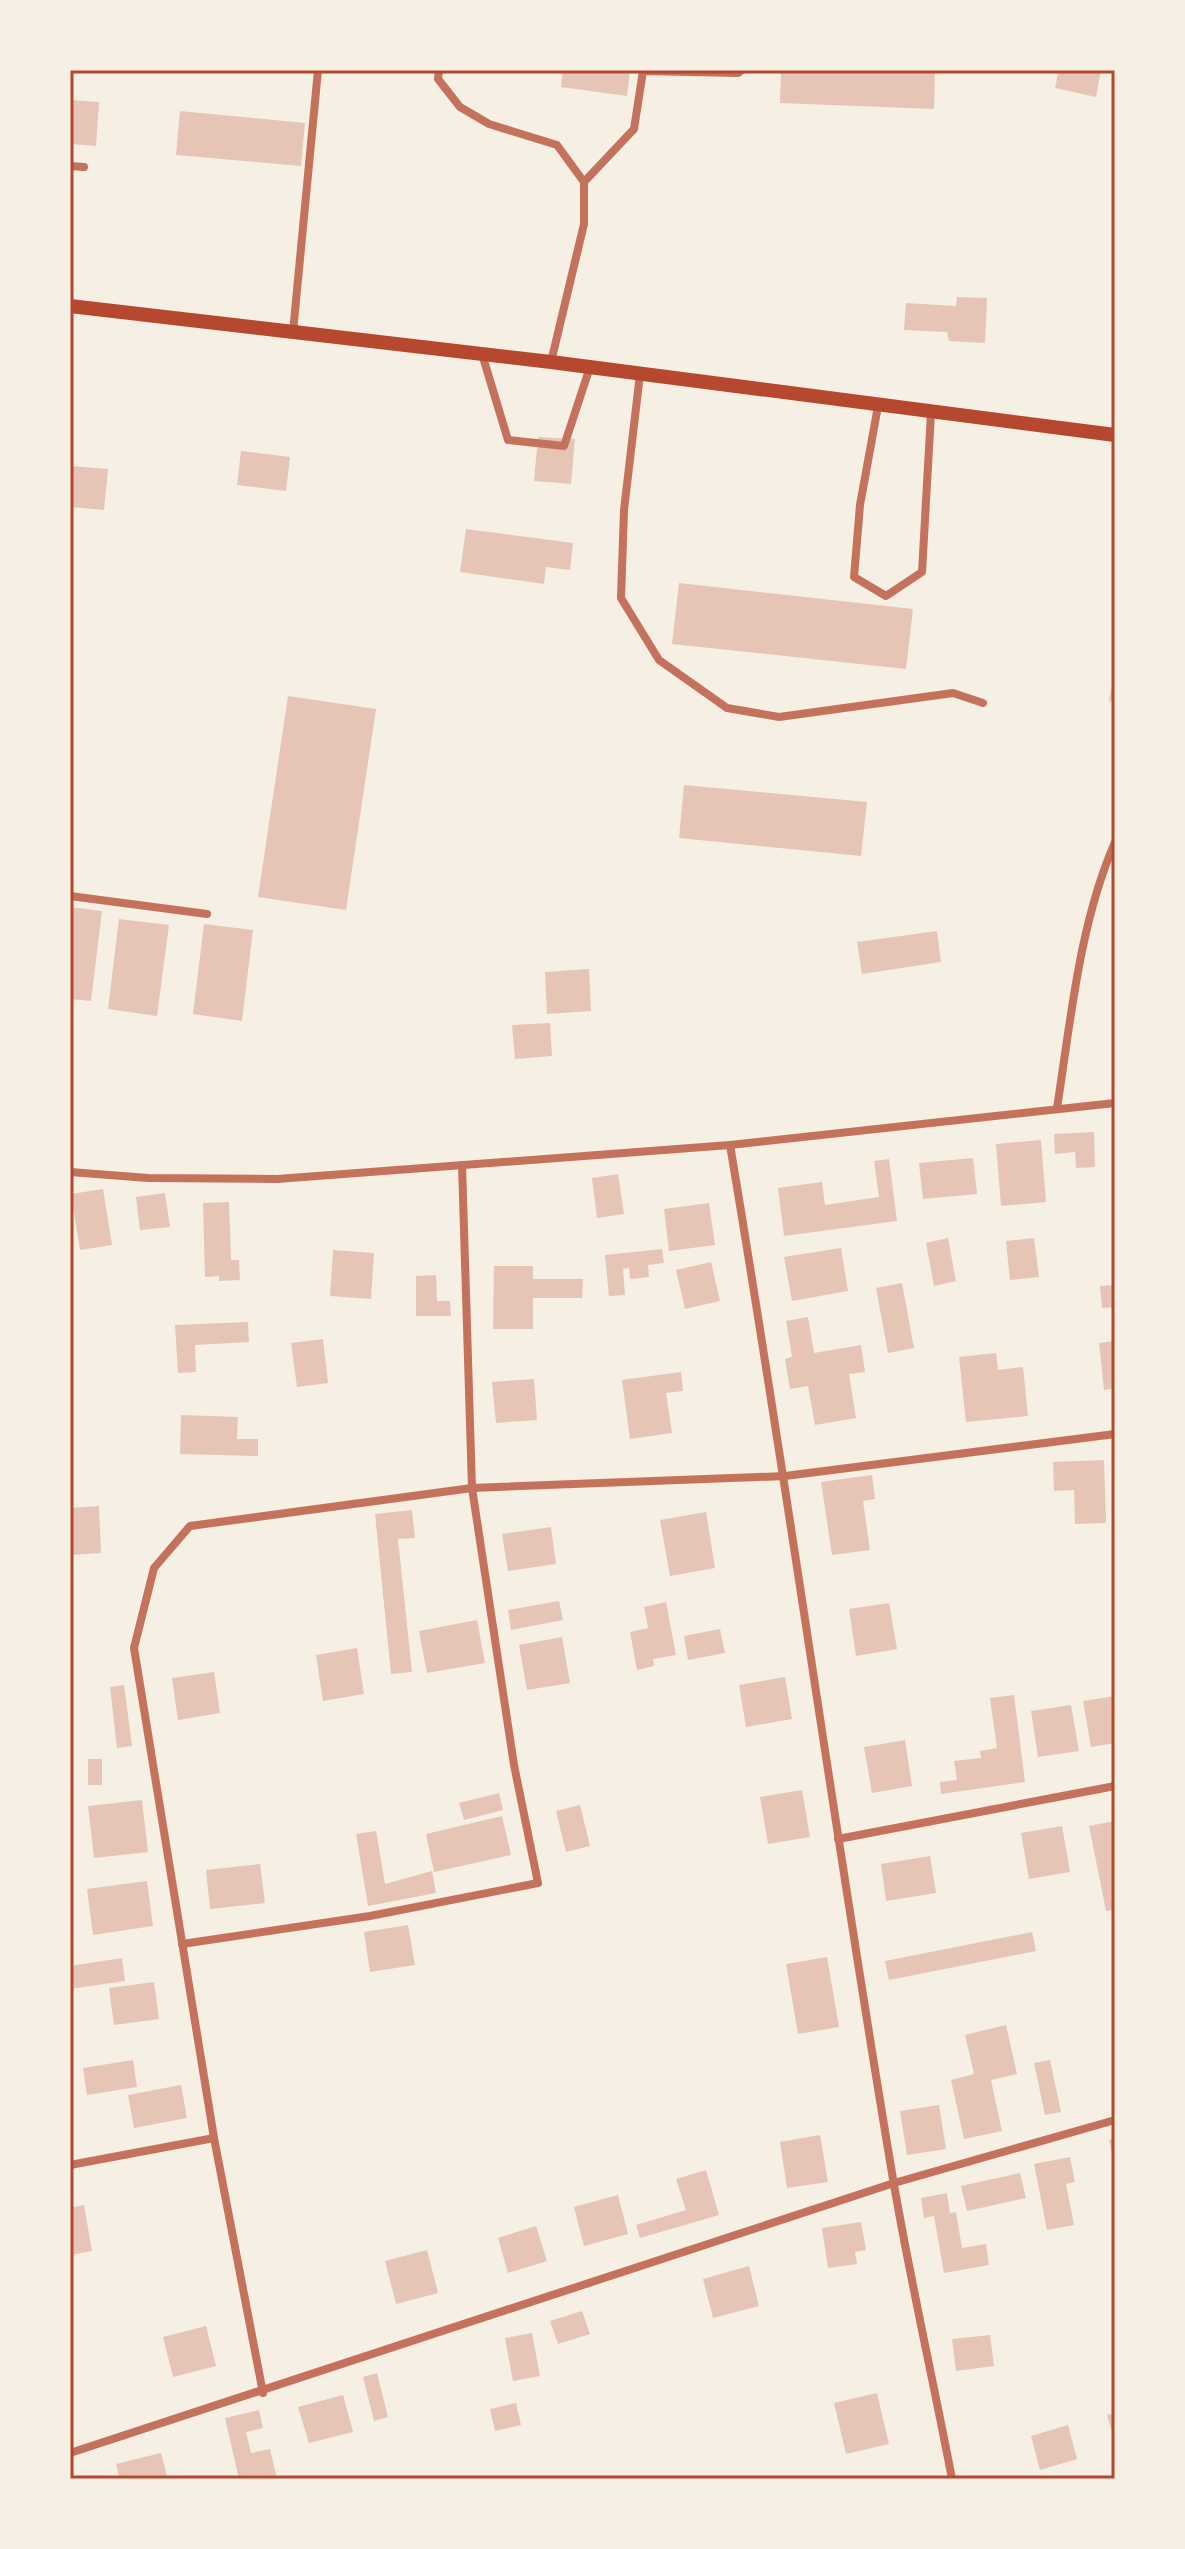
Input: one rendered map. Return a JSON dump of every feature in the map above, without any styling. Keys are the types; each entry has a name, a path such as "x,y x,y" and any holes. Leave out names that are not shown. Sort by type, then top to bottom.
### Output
{"main road":[{"path":"70,306 551,362 1115,435"}],"street":[{"path":"293,332 318,70"},
{"path":"439,70 438,79 460,107 489,124 557,145 584,182 584,224 551,362"},
{"path":"584,182 634,129 642,70 742,70"},
{"path":"70,166 84,167"},
{"path":"482,354 508,440 564,446 590,367"},
{"path":"640,374 624,510 621,598 659,660 727,708 779,717 953,693 983,703"},
{"path":"878,406 860,505 854,577 886,596 922,572 931,413"},
{"path":"1057,1108 1078,969 1100,875 1115,842"},
{"path":"70,896 207,914"},
{"path":"70,1172 148,1178 277,1179 730,1145 1115,1103"},
{"path":"730,1145 785,1476 838,1839 894,2183 952,2479"},
{"path":"182,1944 370,1916 538,1883 514,1765 472,1488 462,1165"},
{"path":"263,2393 214,2138 134,1648 154,1568 190,1526 472,1488 785,1476 962,1451 1115,1434"},
{"path":"838,1839 1115,1786"},
{"path":"70,2453 263,2393 894,2183 1115,2120"},
{"path":"70,2165 214,2138"}],"building":[{"path":"563,70 630,70 627,96 561,87"},
{"path":"781,70 935,70 934,109 780,103"},
{"path":"1059,70 1101,70 1096,97 1055,88"},
{"path":"70,100 99,102 96,146 70,144"},
{"path":"180,111 305,123 301,166 176,155"},
{"path":"957,297 987,298 985,343 949,341 947,332 904,330 906,303 956,306"},
{"path":"538,437 575,439 571,484 534,481"},
{"path":"241,451 290,457 286,491 237,485"},
{"path":"70,466 108,469 104,510 70,507"},
{"path":"466,529 573,543 570,570 546,567 544,584 460,572"},
{"path":"679,583 913,609 906,669 672,644"},
{"path":"1115,678 1115,702 1109,701"},
{"path":"288,696 376,709 346,910 258,897"},
{"path":"684,785 867,802 861,856 679,838"},
{"path":"70,907 102,911 91,1001 70,999"},
{"path":"119,919 169,925 157,1016 108,1009"},
{"path":"204,924 253,930 242,1021 193,1014"},
{"path":"937,931 941,962 862,974 857,942"},
{"path":"589,969 591,1011 547,1014 545,972"},
{"path":"550,1023 552,1056 515,1059 512,1025"},
{"path":"1094,1132 1095,1167 1076,1168 1075,1152 1055,1154 1054,1134"},
{"path":"1041,1140 1046,1202 1001,1206 996,1144"},
{"path":"973,1158 977,1194 923,1199 919,1163"},
{"path":"889,1159 897,1221 784,1236 778,1188 822,1182 825,1205 879,1197 874,1161"},
{"path":"618,1174 624,1214 597,1218 592,1178"},
{"path":"103,1189 112,1245 80,1250 71,1194"},
{"path":"165,1193 170,1227 140,1230 136,1197"},
{"path":"229,1202 231,1260 239,1260 240,1280 219,1281 219,1276 205,1277 203,1203"},
{"path":"709,1203 715,1245 669,1251 664,1209"},
{"path":"948,1238 956,1281 934,1286 926,1243"},
{"path":"1034,1238 1039,1277 1010,1280 1006,1241"},
{"path":"841,1248 848,1291 792,1301 784,1257"},
{"path":"662,1249 664,1263 648,1265 649,1277 630,1279 629,1268 623,1269 625,1295 609,1296 605,1255"},
{"path":"333,1250 374,1253 371,1299 330,1296"},
{"path":"711,1262 720,1301 685,1309 676,1270"},
{"path":"494,1266 533,1266 533,1279 583,1279 582,1298 533,1298 533,1329 493,1329"},
{"path":"436,1275 437,1301 450,1301 451,1316 416,1316 416,1276"},
{"path":"902,1283 914,1348 888,1353 876,1288"},
{"path":"1115,1285 1115,1307 1102,1308 1100,1286"},
{"path":"808,1317 814,1353 861,1345 865,1372 849,1374 856,1418 815,1425 808,1386 790,1389 785,1359 792,1357 786,1321"},
{"path":"248,1322 249,1342 195,1345 196,1372 178,1373 175,1325"},
{"path":"323,1339 328,1383 297,1387 291,1343"},
{"path":"1115,1341 1115,1388 1104,1390 1099,1343"},
{"path":"996,1353 998,1370 1023,1367 1028,1416 966,1422 959,1357"},
{"path":"681,1372 683,1391 666,1393 672,1433 630,1439 622,1380"},
{"path":"534,1379 537,1420 496,1423 492,1382"},
{"path":"181,1415 238,1417 237,1439 258,1439 258,1456 180,1454"},
{"path":"1104,1460 1106,1523 1075,1524 1074,1490 1054,1491 1053,1462"},
{"path":"872,1475 875,1499 863,1501 870,1550 832,1555 821,1482"},
{"path":"99,1506 101,1553 70,1555 70,1508"},
{"path":"412,1510 415,1538 398,1539 412,1672 391,1674 375,1514"},
{"path":"706,1512 715,1568 670,1576 660,1520"},
{"path":"551,1527 556,1564 508,1571 502,1534"},
{"path":"559,1601 563,1620 511,1630 508,1610"},
{"path":"666,1602 676,1655 653,1659 654,1666 637,1670 630,1632 648,1628 644,1607"},
{"path":"889,1603 897,1649 856,1656 849,1609"},
{"path":"477,1620 485,1663 427,1673 419,1631"},
{"path":"720,1629 725,1653 688,1660 684,1636"},
{"path":"562,1637 570,1683 527,1690 519,1645"},
{"path":"357,1648 364,1694 323,1701 316,1655"},
{"path":"214,1672 220,1713 178,1720 172,1678"},
{"path":"785,1677 792,1719 746,1727 739,1685"},
{"path":"124,1685 132,1746 117,1748 110,1687"},
{"path":"1014,1695 1025,1782 941,1794 940,1782 957,1780 954,1761 981,1758 980,1751 997,1748 990,1698"},
{"path":"1115,1696 1115,1743 1091,1747 1083,1701"},
{"path":"1071,1705 1079,1751 1038,1757 1031,1711"},
{"path":"905,1740 912,1786 872,1793 864,1747"},
{"path":"88,1759 102,1759 102,1785 88,1785"},
{"path":"802,1790 810,1837 768,1844 760,1797"},
{"path":"499,1793 503,1810 464,1820 459,1803"},
{"path":"142,1800 148,1852 94,1858 88,1806"},
{"path":"580,1805 590,1846 566,1852 556,1811"},
{"path":"502,1816 511,1855 434,1872 426,1834"},
{"path":"1115,1821 1115,1910 1106,1911 1089,1826"},
{"path":"1062,1826 1070,1872 1029,1879 1021,1833"},
{"path":"376,1831 385,1884 432,1871 436,1893 368,1906 356,1834"},
{"path":"930,1856 936,1893 886,1901 881,1864"},
{"path":"260,1864 265,1903 210,1909 206,1870"},
{"path":"147,1881 153,1926 93,1935 87,1889"},
{"path":"408,1925 415,1965 370,1972 364,1932"},
{"path":"1032,1932 1036,1951 889,1980 885,1961"},
{"path":"827,1957 839,2027 798,2034 786,1964"},
{"path":"122,1958 125,1981 70,1989 70,1966"},
{"path":"154,1982 159,2019 114,2025 109,1988"},
{"path":"1006,2025 1017,2074 991,2080 1002,2131 964,2139 951,2080 974,2074 965,2035"},
{"path":"133,2060 137,2087 87,2095 83,2068"},
{"path":"1050,2060 1061,2112 1045,2115 1034,2063"},
{"path":"181,2085 187,2118 134,2128 128,2095"},
{"path":"939,2105 946,2149 907,2155 900,2111"},
{"path":"820,2135 828,2182 787,2188 780,2142"},
{"path":"1115,2138 1115,2162 1114,2162 1109,2140"},
{"path":"1070,2157 1075,2182 1066,2184 1074,2225 1047,2230 1034,2164"},
{"path":"706,2170 719,2215 640,2238 636,2225 686,2210 676,2179"},
{"path":"1020,2173 1026,2198 967,2211 961,2186"},
{"path":"947,2193 950,2213 956,2212 962,2248 986,2244 989,2265 944,2273 934,2216 924,2218 921,2198"},
{"path":"618,2195 628,2234 584,2246 574,2207"},
{"path":"84,2205 92,2251 70,2255 70,2208"},
{"path":"861,2222 866,2250 855,2252 857,2264 828,2268 822,2228"},
{"path":"536,2226 547,2261 508,2273 498,2238"},
{"path":"427,2250 438,2293 396,2304 385,2261"},
{"path":"749,2266 759,2306 713,2318 703,2279"},
{"path":"582,2311 590,2334 558,2344 550,2321"},
{"path":"206,2326 216,2366 173,2377 163,2337"},
{"path":"532,2333 540,2376 513,2381 505,2338"},
{"path":"990,2335 994,2366 956,2371 952,2339"},
{"path":"377,2373 388,2417 374,2421 363,2377"},
{"path":"877,2393 889,2444 846,2454 834,2403"},
{"path":"343,2395 353,2432 309,2443 298,2407"},
{"path":"516,2403 521,2425 495,2431 490,2409"},
{"path":"259,2410 263,2428 246,2432 251,2453 270,2449 277,2479 239,2479 225,2418"},
{"path":"1115,2413 1115,2438 1114,2438 1107,2415"},
{"path":"1068,2425 1077,2459 1040,2470 1031,2436"},
{"path":"161,2453 168,2479 120,2479 116,2464"}]}
